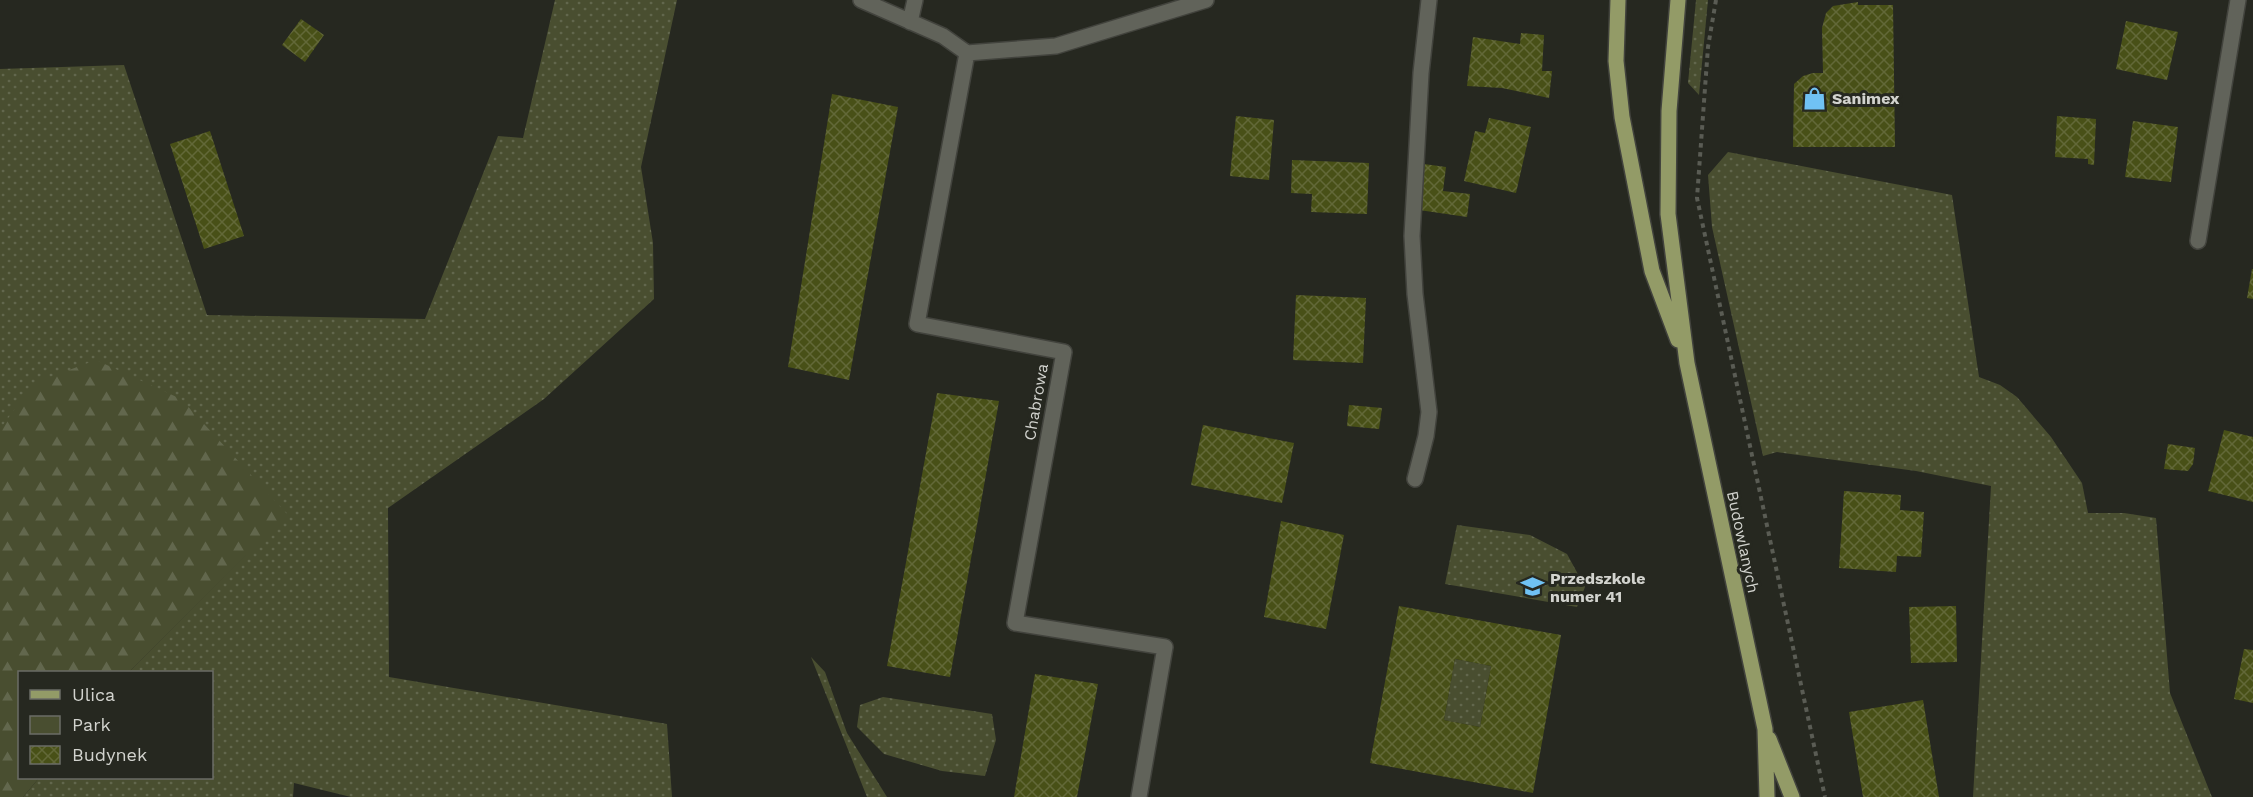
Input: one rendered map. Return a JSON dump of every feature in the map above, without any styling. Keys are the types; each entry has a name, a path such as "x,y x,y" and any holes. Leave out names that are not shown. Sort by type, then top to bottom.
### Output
{"main road":[{"name":"Budowlanych","path":"1618,0 1616,61 1622,117 1652,271 1687,363"},
{"name":"Budowlanych","path":"1678,0 1669,111 1668,214 1687,363 1765,729 1792,797"},
{"name":"Budowlanych","path":"1765,729 1767,797"}],"street":[{"path":"861,0 943,36 967,53 1056,46 1206,0"},
{"path":"910,22 915,0"},
{"path":"1415,479 1430,412 1415,294 1412,236 1421,73 1429,0"},
{"path":"2198,241 2238,0"},
{"name":"Chabrowa","path":"967,53 917,324 1064,352 1015,623 1165,647 1139,797"}],"path":[{"path":"1716,0 1708,47 1697,198 1825,797"}],"green space":[{"path":"555,0 677,0 641,167 653,243 654,299 544,399 388,508 389,677 667,724 672,797 351,797 294,783 293,797 23,797 38,779 213,779 213,671 130,671 286,514 0,429 0,69 124,65 207,315 425,319 498,136 523,138"},
{"path":"1696,0 1708,0 1699,95 1688,83"},
{"path":"1728,152 1952,195 1979,377 2000,385 2017,397 2051,437 2082,483 2088,513 2124,513 2156,518 2170,693 2212,797 1973,797 1991,486 1916,471 1777,452 1763,456 1712,227 1708,175"},
{"path":"96,360 181,399 287,514 130,671 18,671 18,779 38,779 23,797 0,797 0,429 34,383"},
{"path":"1457,525 1530,535 1567,554 1585,587 1577,607 1445,584"},
{"path":"811,657 825,672 847,733 887,797 867,797"},
{"path":"1455,659 1491,666 1480,727 1444,720"},
{"path":"883,697 992,714 996,740 985,776 942,771 884,754 857,727 860,705"}],"building":[{"path":"1858,2 1858,5 1893,5 1895,147 1793,147 1794,84 1803,76 1823,73 1822,28 1826,13 1833,6"},
{"path":"301,19 324,35 305,62 282,45"},
{"path":"2126,21 2178,32 2167,80 2116,69"},
{"path":"1521,33 1544,35 1542,71 1552,71 1549,98 1502,88 1467,86 1473,37 1520,44"},
{"path":"832,94 898,107 849,380 788,367"},
{"path":"1236,116 1274,120 1269,180 1230,176"},
{"path":"2057,116 2096,119 2094,165 2088,164 2088,159 2055,157"},
{"path":"1489,118 1531,127 1516,193 1464,181 1475,131 1485,133"},
{"path":"2133,121 2178,127 2171,182 2125,177"},
{"path":"210,131 244,236 204,249 170,144"},
{"path":"1292,160 1369,163 1367,214 1311,212 1312,194 1291,193"},
{"path":"1424,164 1446,167 1443,191 1470,194 1467,217 1419,210"},
{"path":"2253,269 2253,299 2247,298"},
{"path":"1296,295 1366,298 1363,363 1293,360"},
{"path":"937,393 999,401 950,677 887,666"},
{"path":"1349,405 1382,408 1379,429 1347,426"},
{"path":"1203,425 1294,443 1282,503 1191,485"},
{"path":"2224,430 2253,437 2253,502 2208,491"},
{"path":"2168,444 2195,448 2193,464 2188,471 2164,469"},
{"path":"1844,491 1901,495 1900,510 1924,512 1921,557 1897,556 1896,572 1839,568"},
{"path":"1281,521 1344,535 1326,629 1264,617"},
{"path":"1399,606 1561,635 1533,793 1370,763","holes":["1455,659 1491,666 1480,727 1444,720"]},
{"path":"1956,606 1957,662 1911,663 1909,607"},
{"path":"2244,649 2253,650 2253,703 2234,699"},
{"path":"1035,674 1098,684 1077,797 1014,797"},
{"path":"1923,700 1939,797 1863,797 1849,712"}],"place":[{"name":"Sanimex","path":"1814,98"},
{"name":"Przedszkole numer 41","path":"1532,587"}]}
